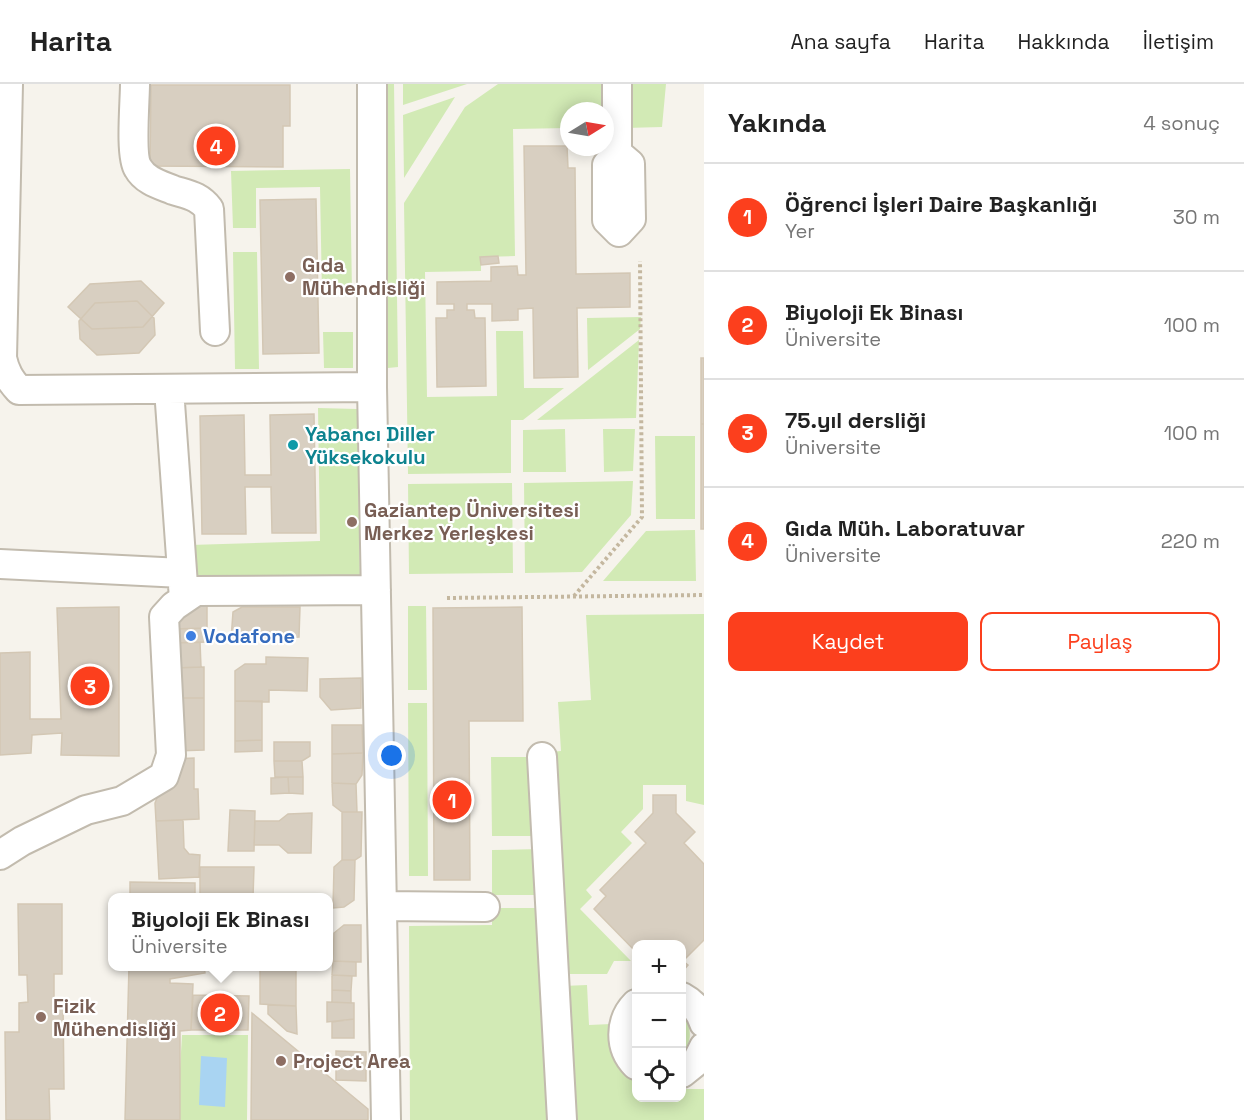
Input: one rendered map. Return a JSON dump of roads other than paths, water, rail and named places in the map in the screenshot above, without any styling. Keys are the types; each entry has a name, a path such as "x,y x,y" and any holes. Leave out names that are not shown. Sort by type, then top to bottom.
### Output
{"street":[{"path":"8,84 3,141 2,358 4,370 20,390 372,387"},
{"path":"135,84 134,151 137,167 156,184 202,199 209,209 215,331"},
{"path":"372,84 372,387 386,1120"},
{"path":"617,84 617,153"},
{"path":"0,855 22,841 86,810 122,801 164,776 171,755 164,617 174,606 183,586 169,389"},
{"path":"0,390 35,390"},
{"path":"0,564 183,586 196,591 376,590"},
{"path":"542,757 562,1120"},
{"path":"382,906 485,907"},
{"path":"686,995 704,993"},
{"path":"686,999 698,1010 704,1023"},
{"path":"632,1010 626,1018 623,1029 626,1050 632,1059"},
{"path":"686,1071 697,1061 704,1047"},
{"path":"686,1075 704,1076"}],"water":[{"path":"201,1056 227,1058 225,1107 199,1105"}],"place":[{"name":"Gıda Müh. Laboratuvar","path":"216,146"},
{"name":"Gıda Mühendisliği","path":"290,277"},
{"name":"Yabancı Diller Yüksekokulu","path":"293,445"},
{"name":"Gaziantep Üniversitesi Merkez Yerleşkesi","path":"352,522"},
{"name":"Vodafone","path":"191,636"},
{"name":"75.yıl dersliği","path":"90,686"},
{"name":"Öğrenci İşleri Daire Başkanlığı","path":"452,800"},
{"name":"Biyoloji Ek Binası","path":"220,1013"},
{"name":"Fizik Mühendisliği","path":"41,1017"},
{"name":"Project Area","path":"281,1061"}]}
